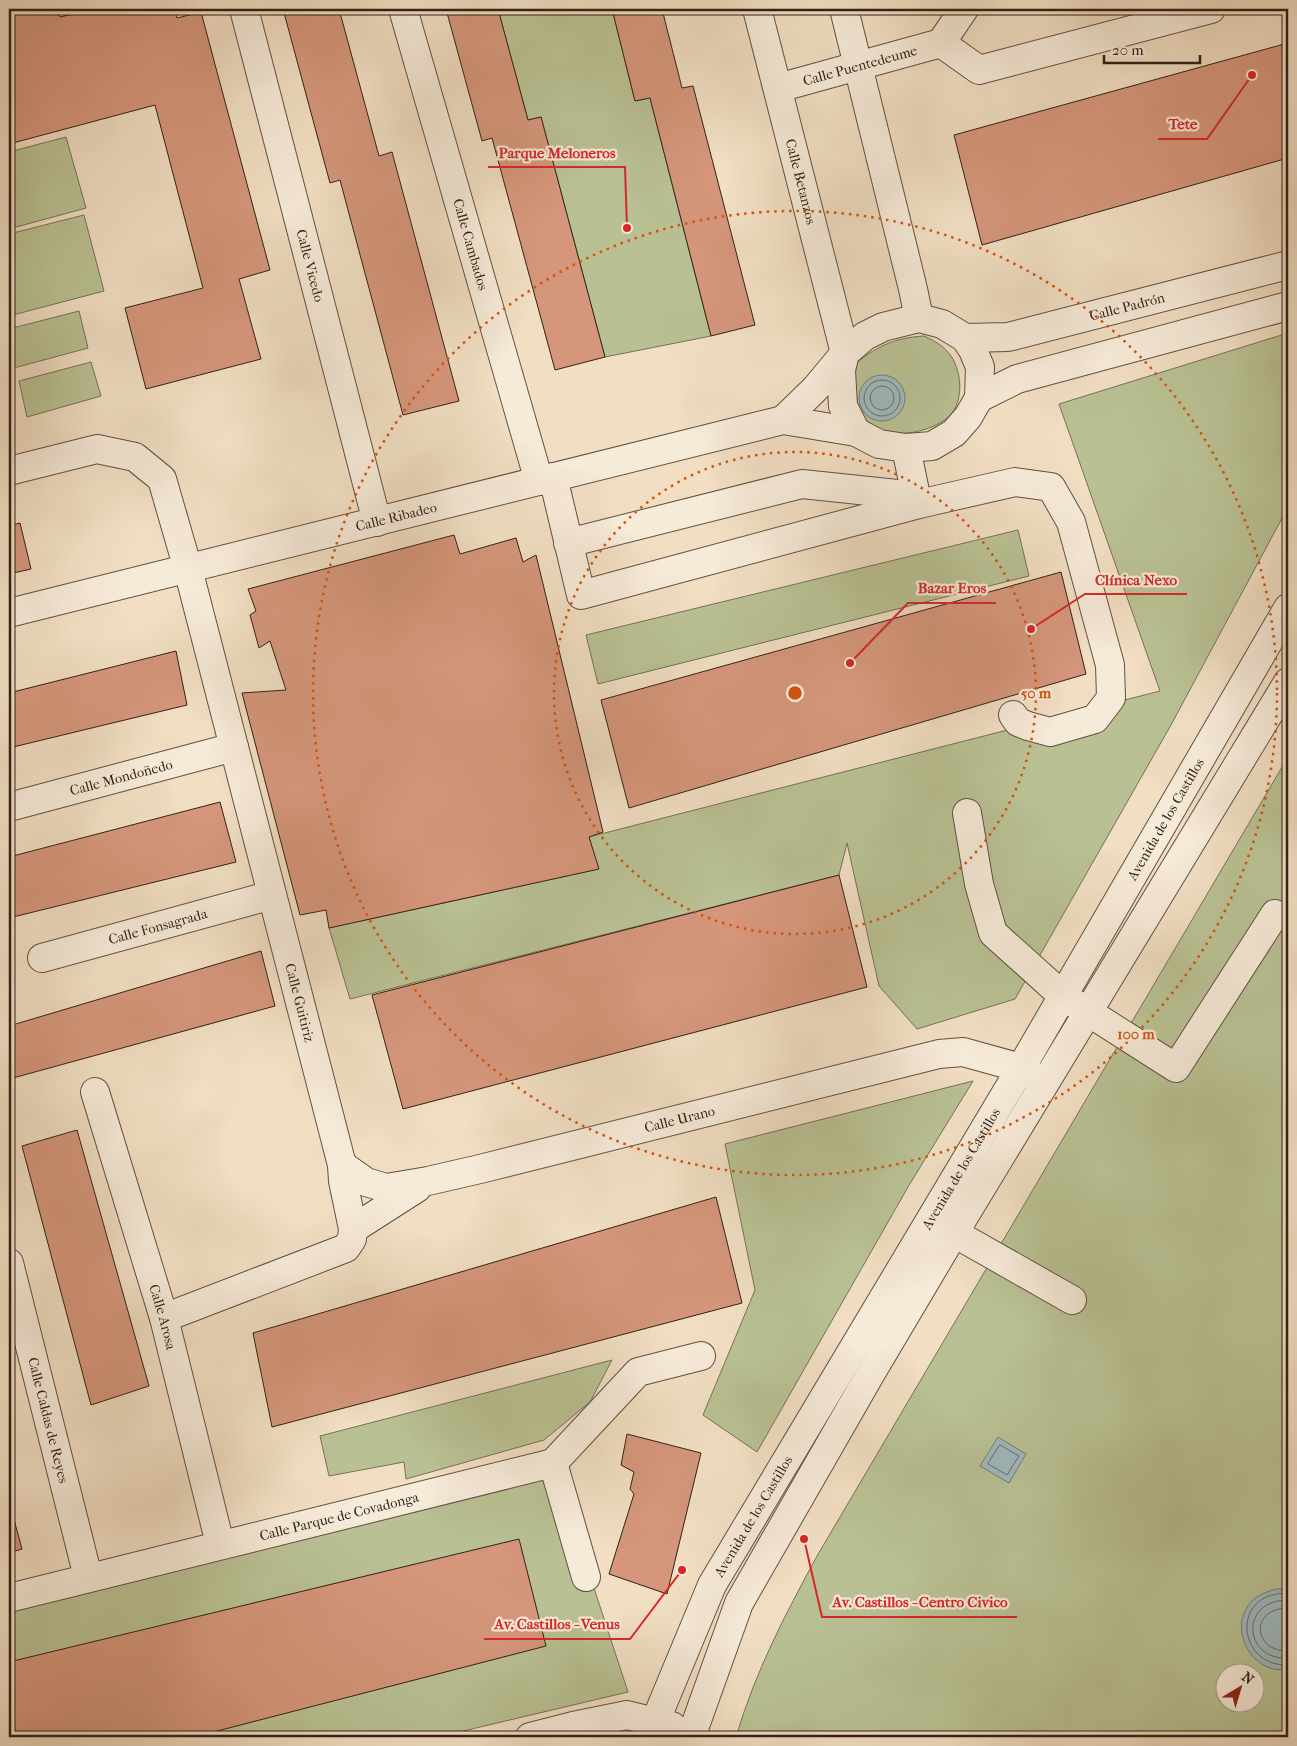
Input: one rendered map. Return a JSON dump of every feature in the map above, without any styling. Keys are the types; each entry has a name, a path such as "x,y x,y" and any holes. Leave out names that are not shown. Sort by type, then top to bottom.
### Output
{"street":[{"name":"Calle Vicedo","path":"244,9 377,522"},
{"name":"Calle Cambados","path":"403,9 546,479 568,543 581,595 917,500"},
{"name":"Calle Betanzos","path":"757,9 845,353"},
{"path":"844,9 919,318"},
{"path":"964,9 941,43 979,70 1210,9"},
{"name":"Calle Puentedeume","path":"778,88 941,43"},
{"name":"Calle Padrón","path":"965,338 1008,337 1288,265"},
{"path":"979,398 1017,379 1288,306"},
{"path":"919,318 942,324 965,338 973,350 980,367 979,398 968,417 954,433 932,446 906,448 879,444 856,432 843,406 841,370 845,353 865,336 883,328 919,318"},
{"name":"Calle Ribadeo","path":"782,420 815,389 845,353"},
{"name":"Calle Ribadeo","path":"9,613 782,420 856,432"},
{"path":"906,448 917,500"},
{"name":"Calle Guitiriz","path":"9,471 97,449 135,457 162,479 188,569 342,1164 343,1181 353,1229"},
{"path":"568,543 802,484 917,500 1015,482 1051,487 1071,522 1110,665 1111,698 1096,719 1050,732 1018,722 1013,716"},
{"name":"Avenida de los Castillos","path":"653,1729 712,1585 1021,1068 1288,608"},
{"name":"Avenida de los Castillos","path":"691,1735 739,1604 871,1373 954,1233 1288,682"},
{"name":"Calle Mondoñedo","path":"9,807 234,747"},
{"path":"967,813 979,884 993,933 1063,996 1176,1068 1275,914"},
{"name":"Calle Fonsagrada","path":"42,958 272,895"},
{"name":"Calle Urano","path":"342,1164 366,1182 386,1188 428,1181 939,1054 963,1052 1021,1068 1045,1083"},
{"name":"Calle Arosa","path":"95,1092 164,1318 220,1544"},
{"path":"164,1318 346,1248 352,1238 353,1229 392,1202 428,1181"},
{"path":"954,1233 1072,1300"},
{"name":"Calle Caldas de Reyes","path":"9,1264 88,1577"},
{"path":"586,1577 553,1463 638,1372 701,1356"},
{"name":"Calle Parque de Covadonga","path":"9,1598 220,1544 553,1463"},
{"path":"530,1737 626,1715 653,1729 691,1735"}],"green space":[{"path":"498,9 612,9 635,101 650,98 711,336 605,357 541,117 528,120"},
{"path":"66,137 86,208 9,229 9,152"},
{"path":"84,215 104,291 9,316 9,234"},
{"path":"79,311 88,348 14,368 9,352 9,329"},
{"path":"1288,333 1288,507 1171,725 1015,999 917,1029 879,986 847,843 839,875 350,999 329,928 598,869 589,837 1160,691 1059,404"},
{"path":"924,336 936,342 948,352 955,363 960,389 956,406 946,419 930,428 894,434 876,433 851,405 851,367 868,354 893,341"},
{"path":"91,362 101,396 27,417 19,381"},
{"path":"1018,530 1029,576 598,684 586,635"},
{"path":"1288,757 1288,1737 736,1737 752,1689 782,1622 817,1556"},
{"path":"973,1081 908,1187 757,1452 703,1415 755,1290 725,1144"},
{"path":"612,1360 590,1402 544,1440 406,1479 404,1462 329,1476 320,1436"},
{"path":"553,1463 628,1692 438,1737 9,1737 9,1599"}],"water":[{"path":"878,375 886,375 895,379 901,385 905,398 901,411 895,417 886,421 878,421 869,417 863,411 859,402 859,394 863,385 869,379"},
{"path":"998,1437 1026,1454 1009,1483 980,1466"},
{"path":"1276,1589 1288,1589 1288,1669 1275,1669 1264,1665 1254,1657 1242,1636 1245,1612 1252,1601 1260,1595"}],"building":[{"path":"57,9 60,17 93,9 174,9 177,18 201,12 270,270 239,279 261,359 146,389 125,308 203,288 155,105 9,144 9,10"},
{"path":"283,9 339,9 379,156 392,152 459,401 403,415 340,180 330,183"},
{"path":"446,9 498,9 528,120 541,117 605,357 555,370 492,138 482,141"},
{"path":"612,9 662,9 682,88 693,86 755,325 711,336 650,98 635,101"},
{"path":"1288,43 1288,158 982,245 954,135"},
{"path":"20,523 31,569 9,574 9,526"},
{"path":"454,535 460,554 516,538 523,562 536,555 603,832 589,837 599,869 329,928 326,910 300,915 242,693 286,690 270,641 259,648 250,615 256,611 248,589"},
{"path":"1061,572 1086,674 629,808 601,700"},
{"path":"176,651 187,705 9,748 9,693"},
{"path":"220,802 236,862 9,918 9,857"},
{"path":"839,875 867,987 403,1109 372,995"},
{"path":"261,951 275,1006 13,1078 9,1063 9,1026"},
{"path":"77,1130 149,1386 91,1405 22,1146"},
{"path":"716,1197 742,1303 272,1427 253,1333"},
{"path":"627,1434 701,1453 667,1594 609,1574 634,1494 630,1489 634,1472 621,1465"},
{"path":"9,1501 22,1549 9,1553"},
{"path":"519,1539 546,1646 194,1737 9,1737 9,1662"}],"place":[{"name":"Tete","path":"1252,75"},
{"name":"Parque Meloneros","path":"627,228"},
{"name":"Clínica Nexo","path":"1031,629"},
{"name":"Bazar Eros","path":"850,663"},
{"name":"Av. Castillos - Centro Civico","path":"804,1539"},
{"name":"Av. Castillos - Venus","path":"682,1570"}]}
